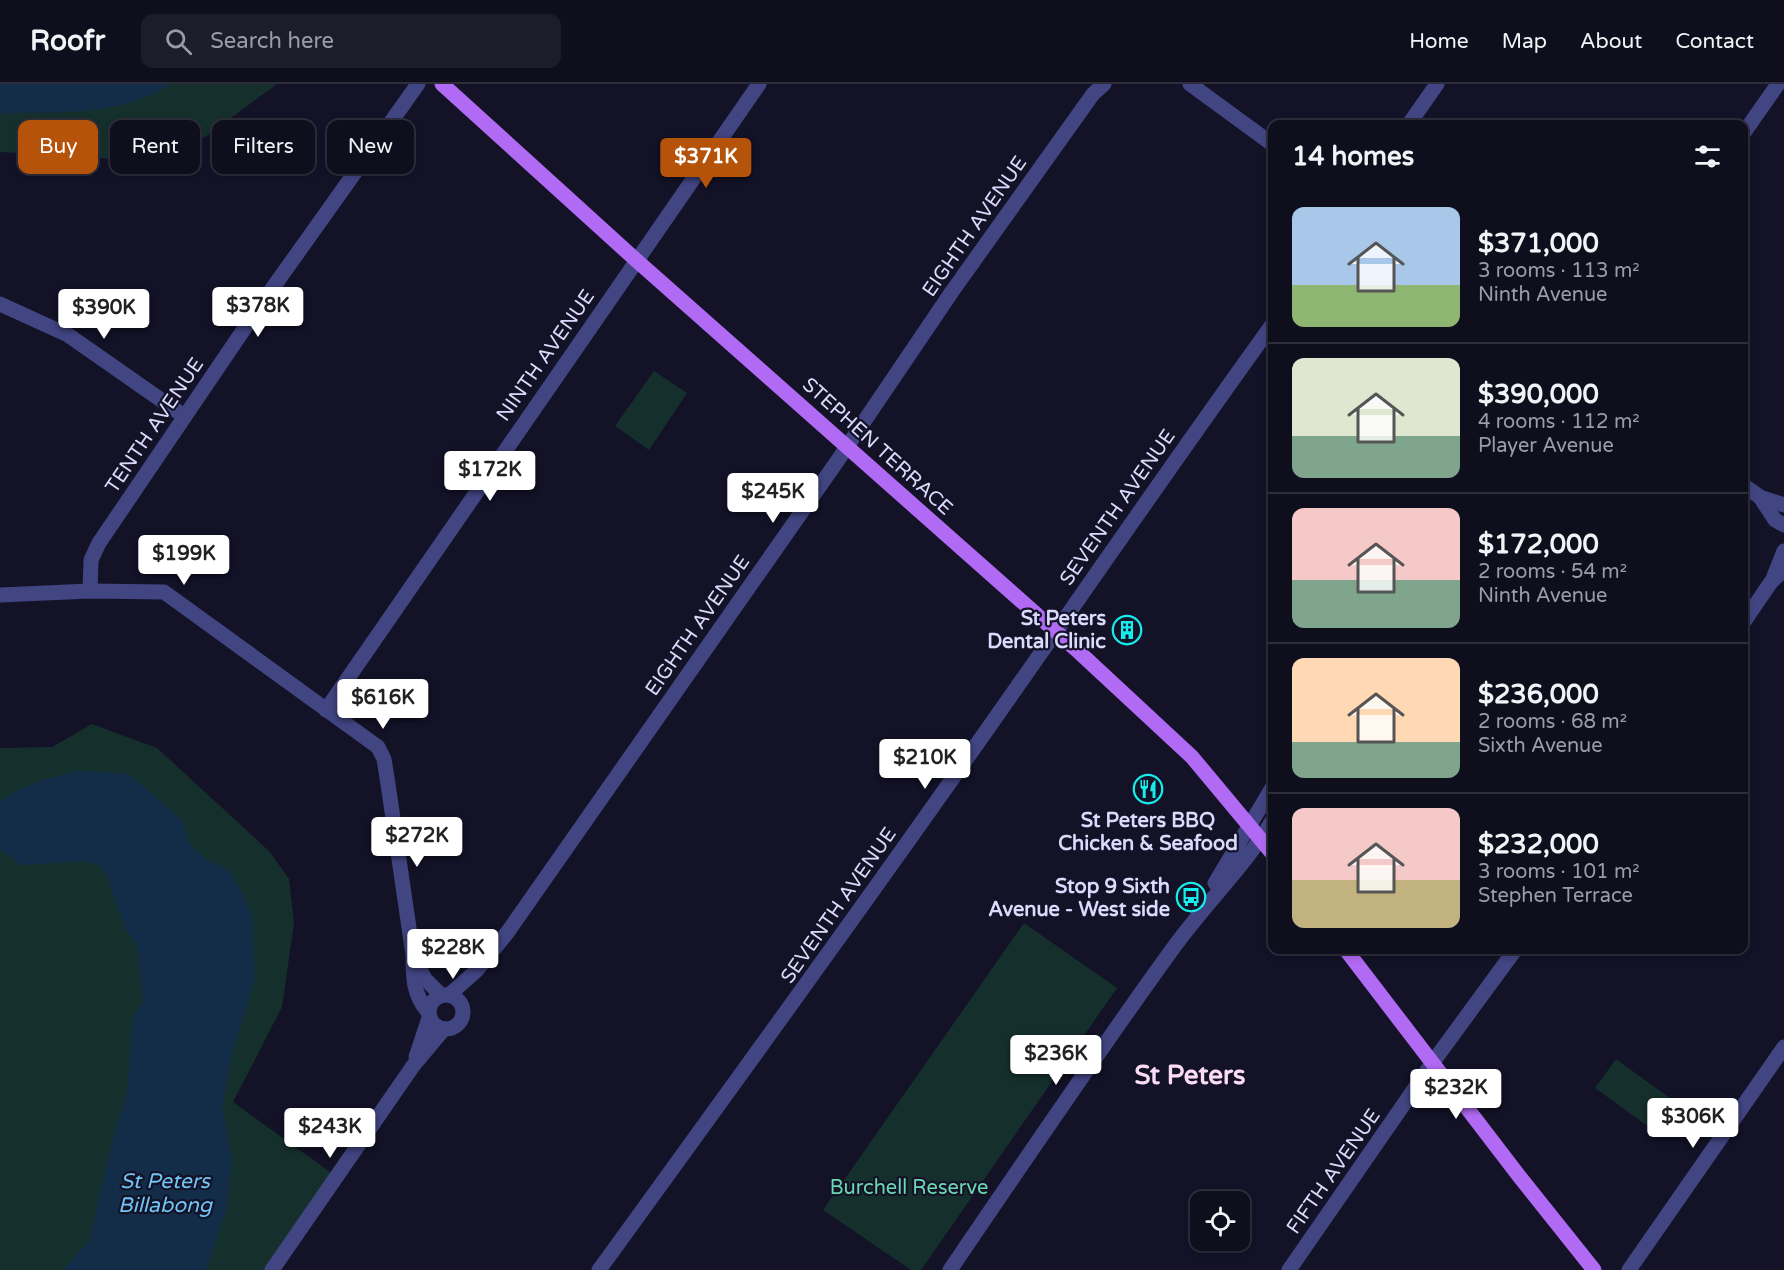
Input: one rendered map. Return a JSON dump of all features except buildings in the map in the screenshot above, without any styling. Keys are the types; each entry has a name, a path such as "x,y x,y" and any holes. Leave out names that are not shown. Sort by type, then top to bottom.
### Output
{"main road":[{"name":"STEPHEN TERRACE","path":"442,84 636,260 1080,653 1192,757 1268,848"},
{"path":"1349,954 1594,1270"}],"street":[{"name":"TENTH AVENUE","path":"90,591 89,573 93,554 264,300 418,84"},
{"name":"NINTH AVENUE","path":"326,710 759,84"},
{"path":"1190,84 1268,141"},
{"path":"1412,120 1437,84"},
{"path":"1748,127 1778,84"},
{"name":"EIGHTH AVENUE","path":"450,998 507,933 847,447 951,293 1098,87"},
{"path":"0,304 68,335 184,416"},
{"name":"SEVENTH AVENUE","path":"599,1270 774,1030 1149,495 1268,331"},
{"path":"1748,489 1760,497 1784,505"},
{"path":"1760,497 1775,520 1784,525"},
{"path":"1772,582 1784,551"},
{"path":"1748,616 1772,582 1784,570"},
{"path":"0,595 90,591 164,592 371,741 382,752 413,955 413,983 417,997 433,1024 444,1029 453,1028 461,1020 463,1012 450,998 424,979 413,955"},
{"path":"1192,922 1268,794"},
{"path":"950,1270 1132,1005 1192,922 1268,828"},
{"name":"FIFTH AVENUE","path":"1289,1270 1433,1062 1512,954"},
{"path":"413,1066 431,1003 450,998"},
{"path":"272,1270 413,1066 444,1029"},
{"path":"1629,1270 1784,1047"}],"green space":[{"path":"0,84 277,84 228,120 212,120 212,132 200,139 200,120 110,120 110,159 98,158 98,120 18,120 18,153 0,152"},
{"path":"654,371 687,393 649,450 615,426"},
{"path":"92,724 157,748 269,851 289,879 294,923 282,1007 233,1102 337,1177 268,1270 0,1270 0,748 52,747"},
{"name":"Burchell Reserve","path":"1024,923 1117,988 921,1270 911,1270 823,1210"},
{"path":"1616,1059 1678,1104 1657,1133 1595,1088"}],"water":[{"path":"0,84 171,84 151,95 110,107 66,112 0,114"},
{"name":"St Peters Billabong","path":"80,771 129,774 181,819 191,846 209,861 231,872 252,914 255,979 232,1053 222,1108 232,1157 227,1208 206,1270 63,1270 89,1241 114,1135 127,1093 133,1018 143,1001 138,950 136,942 126,930 106,874 98,865 85,861 21,865 0,849 0,803 27,786"}],"place":[{"name":"St Peters Dental Clinic","path":"1127,630"},
{"name":"St Peters BBQ Chicken & Seafood","path":"1148,789"},
{"name":"Stop 9 Sixth Avenue - West side","path":"1191,897"}],"district":[{"name":"St Peters","path":"1190,1075"}]}
